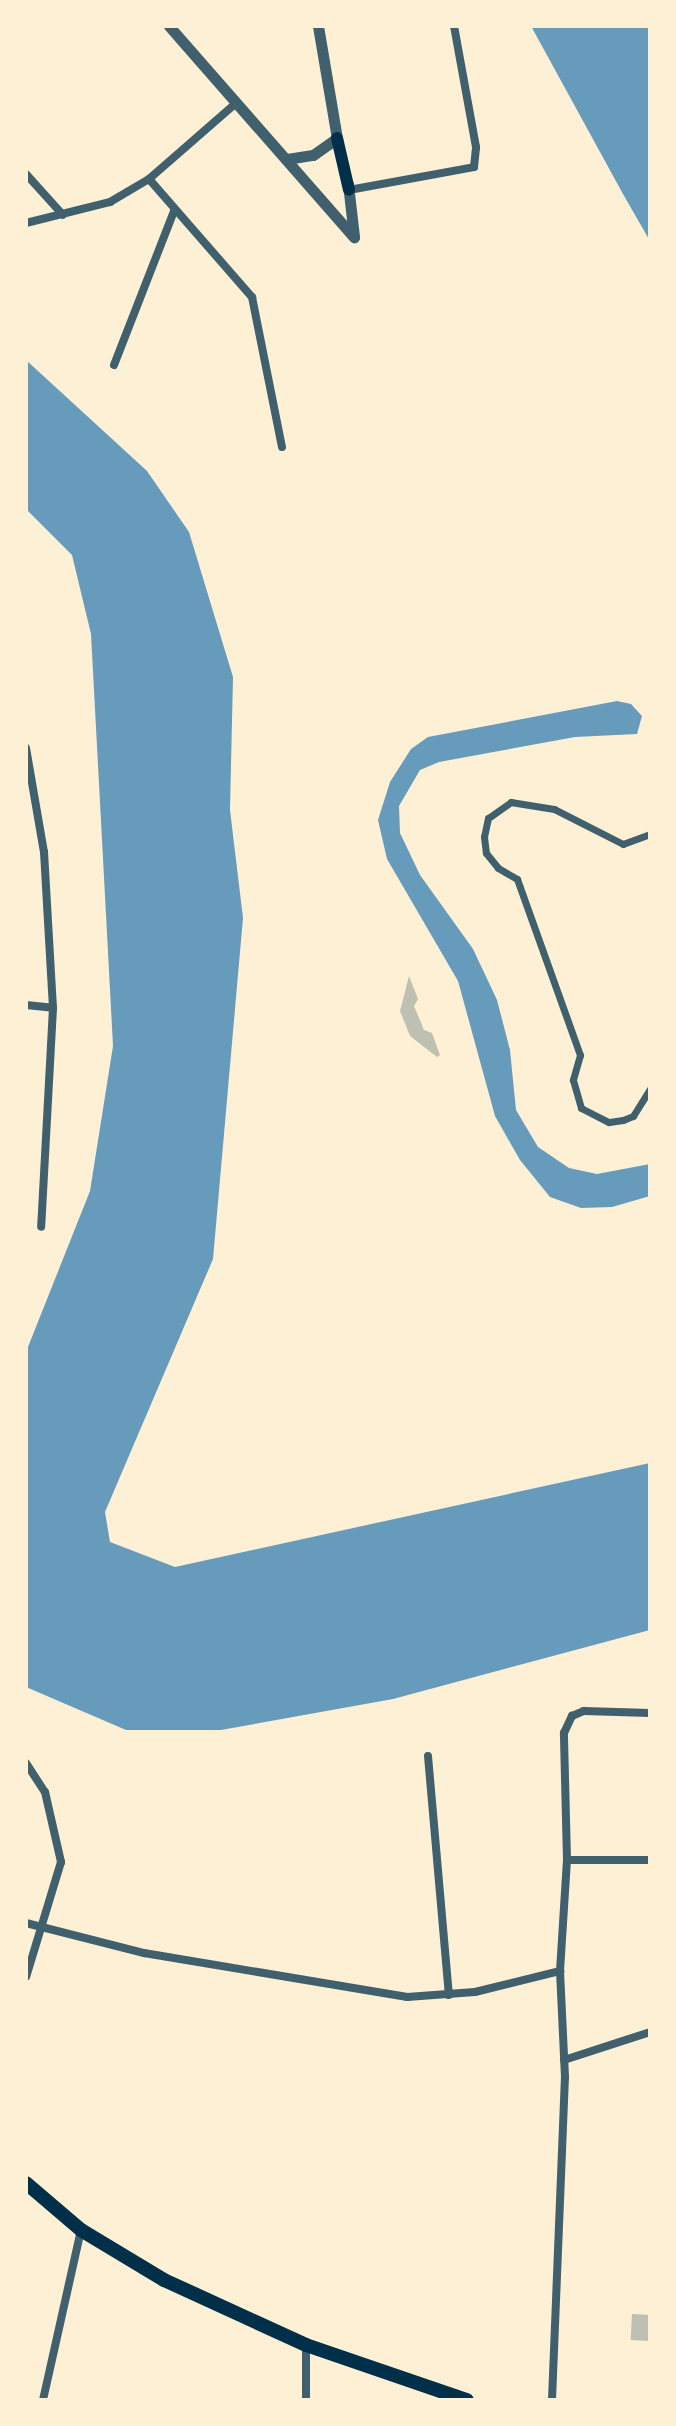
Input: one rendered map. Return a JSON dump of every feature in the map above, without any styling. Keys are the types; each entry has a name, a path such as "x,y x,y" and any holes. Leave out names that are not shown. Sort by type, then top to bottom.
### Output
{"highway":[{"path":"26,2183 81,2230 164,2280 306,2345 467,2400"}],"main road":[{"path":"337,138 349,190"}],"street":[{"path":"169,26 354,237 349,190 474,167 476,147 454,26"},
{"path":"287,159 313,155 337,138 318,26"},
{"path":"26,223 110,202 149,179 236,103"},
{"path":"26,174 63,215"},
{"path":"149,179 174,211 243,284 258,309 282,447"},
{"path":"114,365 174,211"},
{"path":"26,748 44,852 53,1008 41,1227"},
{"path":"650,834 623,844 554,809 511,802 488,818 484,837 486,853 498,868 517,879 580,1055 573,1080 581,1108 609,1122 623,1120 633,1116 650,1089"},
{"path":"26,1005 53,1008"},
{"path":"552,2400 564,2060 560,1971 567,1860 567,1723 584,1711 650,1713"},
{"path":"428,1756 449,1995"},
{"path":"26,1763 39,1778 60,1848 60,1877 26,1977"},
{"path":"567,1860 650,1860"},
{"path":"26,1923 306,1984 407,1997 449,1995 560,1971"},
{"path":"564,2060 650,2032"},
{"path":"43,2400 81,2230"},
{"path":"306,2345 306,2400"}],"water":[{"path":"531,26 650,26 650,241 623,194"},
{"path":"26,360 147,471 189,532 233,677 230,810 243,918 213,1259 105,1512 110,1542 175,1567 650,1463 650,1630 393,1699 221,1730 126,1730 26,1687 26,1352 90,1191 113,1046 91,634 72,555 26,509"},
{"path":"617,701 631,704 642,716 637,734 575,737 439,762 420,770 399,806 400,833 420,875 473,949 497,1000 510,1050 516,1110 538,1147 569,1168 597,1174 650,1164 650,1196 612,1207 581,1208 550,1197 520,1160 495,1116 458,981 387,859 378,820 390,782 411,749 428,737"}],"building":[{"path":"409,976 418,999 414,1006 424,1030 432,1033 440,1055 437,1057 410,1036 400,1011"},
{"path":"632,2314 650,2315 649,2341 631,2340"}]}
